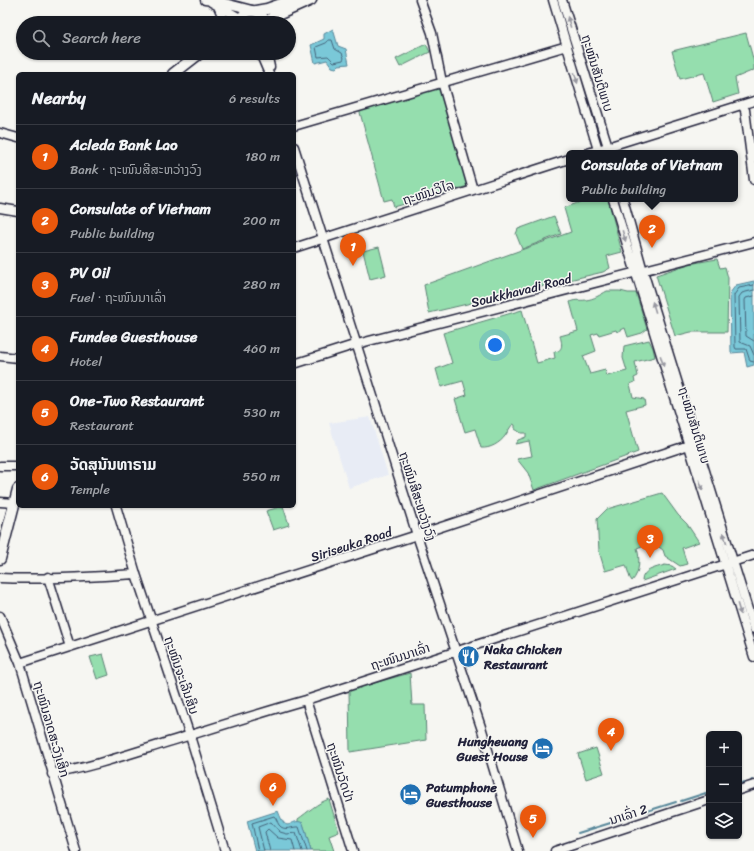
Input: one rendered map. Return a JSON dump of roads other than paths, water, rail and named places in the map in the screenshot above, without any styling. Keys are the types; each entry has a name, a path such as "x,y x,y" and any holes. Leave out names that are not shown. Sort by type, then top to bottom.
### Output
{"main road":[{"path":"244,16 245,13 254,10 267,9 292,0"},
{"path":"275,16 311,0"},
{"path":"254,10 262,16"},
{"path":"176,72 191,60"},
{"path":"184,66 196,60"},
{"path":"0,559 16,496"}],"street":[{"path":"207,0 254,10"},
{"path":"207,0 233,16"},
{"path":"420,0 432,33 442,82 473,190"},
{"name":"ຖະໜົນສັນຕິພາບ","path":"553,0 598,150"},
{"name":"ຖະໜົນສັນຕິພາບ","path":"562,0 609,150"},
{"path":"218,6 222,16"},
{"path":"296,125 567,46"},
{"path":"263,60 269,72"},
{"path":"268,60 270,72"},
{"path":"609,150 754,101"},
{"path":"742,105 754,180"},
{"path":"0,134 16,138"},
{"name":"ຖະໜົນສີສະຫວ່າງວົງ","path":"296,153 417,536 457,651 518,851"},
{"name":"ຖະໜົນວິໄລ","path":"296,247 566,160"},
{"name":"ຖະໜົນສັນຕິພາບ","path":"614,202 639,272 729,563 754,657"},
{"name":"ຖະໜົນສັນຕິພາບ","path":"624,202 639,272 689,445 729,563 754,629"},
{"path":"0,208 16,211"},
{"name":"Soukkhavadi Road","path":"296,363 357,344 754,242"},
{"path":"0,356 16,358"},
{"name":"Siriseuka Road","path":"20,663 417,536 689,445"},
{"path":"0,466 16,466"},
{"path":"0,502 14,503"},
{"name":"ຖະໜົນຈະເລີນສິນ","path":"117,508 136,574 190,736 225,851"},
{"name":"ຖະໜົນນາເລົ່າ","path":"52,774 80,769 190,736 239,719 306,700 754,555"},
{"path":"0,578 23,579 136,574"},
{"path":"48,577 70,647"},
{"name":"ຖະໜົນລາດສະວົງເສິກ","path":"0,616 20,663 76,851"},
{"name":"ຖະໜົນວັດປ່າ","path":"306,700 353,851"},
{"path":"742,789 754,785"},
{"name":"ນາເລົ່າ 2","path":"554,851 706,801"}],"water":[{"path":"333,29 338,46 346,49 349,64 339,65 336,68 332,67 327,60 315,63 311,45 324,39 324,34"},
{"path":"754,281 754,365 747,367 744,352 731,353 730,293 736,285"},
{"path":"278,811 281,819 287,825 295,822 303,823 311,851 255,851 247,821"}],"waterway":[{"path":"681,801 706,793"},
{"path":"644,812 676,802"},
{"path":"578,833 617,821"}],"place":[{"name":"Consulate of Vietnam","path":"652,248"},
{"name":"Acleda Bank Lao","path":"353,266"},
{"name":"PV Oil","path":"650,558"},
{"name":"Naka Chicken Restaurant","path":"469,656"},
{"name":"Hungheuang Guest House","path":"543,748"},
{"name":"Fundee Guesthouse","path":"611,751"},
{"name":"Patumphone Guesthouse","path":"411,794"},
{"name":"ວັດສຸນັນທາຣາມ","path":"273,806"},
{"name":"One-Two Restaurant","path":"533,838"}]}
